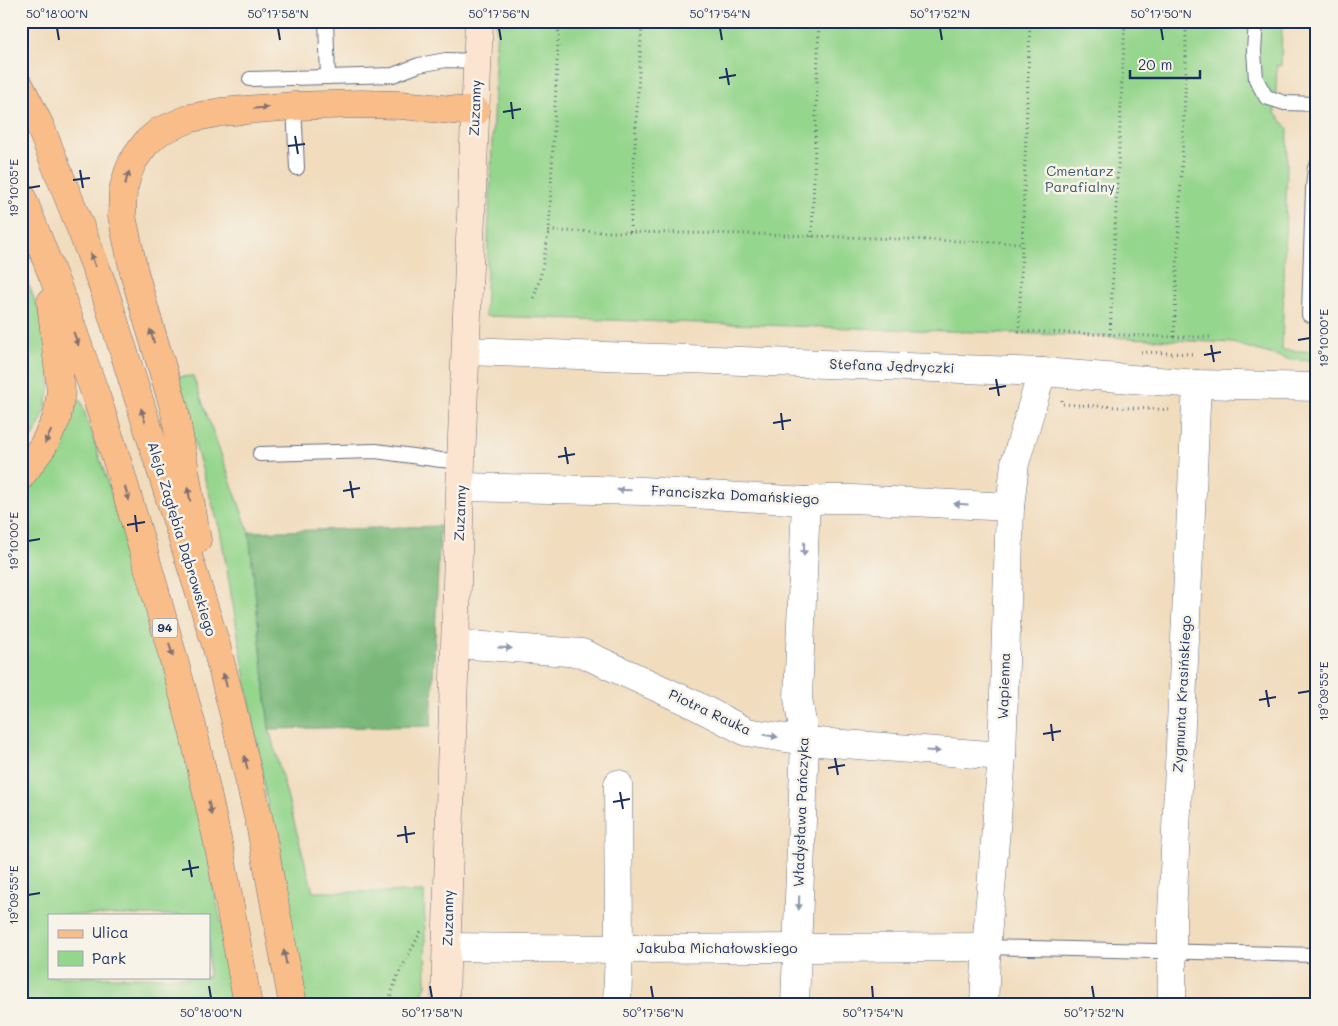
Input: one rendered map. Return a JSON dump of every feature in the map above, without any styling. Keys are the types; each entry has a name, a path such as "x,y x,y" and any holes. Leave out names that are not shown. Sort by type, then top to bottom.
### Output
{"main road":[{"name":"Aleja Zagłębia Dąbrowskiego","path":"21,88 40,126 104,289 216,645 261,829 293,1005"},
{"path":"216,645 174,407 134,272 122,216 123,190 133,161 146,143 160,131 181,121 201,115 247,109 361,104 392,104 476,111"},
{"name":"94","path":"21,195 100,407 156,591 192,730 221,857 248,1005"},
{"path":"21,476 43,446 57,418 61,391 47,261"}],"street":[{"name":"Zuzanny","path":"445,1005 461,474 479,21"},
{"name":"Stefana Jędryczki","path":"466,351 1042,372 1197,384 1317,387"},
{"name":"Wapienna","path":"984,1005 986,947 1002,756 1010,507 1015,463 1042,372"},
{"name":"Zygmunta Krasińskiego","path":"1172,1005 1172,905 1197,384"},
{"name":"Franciszka Domańskiego","path":"461,474 643,491 806,501 862,499 1010,507"},
{"name":"Władysława Pańczyka","path":"795,1005 806,742 798,698 806,501"},
{"name":"Piotra Rauka","path":"456,644 582,653 691,703 747,732 806,742 1002,756"},
{"path":"617,1005 618,784"},
{"name":"Jakuba Michałowskiego","path":"447,947 986,947"}],"lane":[{"path":"326,21 328,77"},
{"path":"1256,21 1254,51 1256,79 1266,98 1285,103 1317,104"},
{"path":"250,79 393,75 419,64 446,60 477,61"},
{"path":"294,106 297,168"},
{"path":"1309,315 1313,189 1317,165"},
{"path":"260,454 376,451 441,460 461,474"},
{"path":"986,947 1317,955"}],"path":[{"path":"534,298 541,274 549,231 559,21"},
{"path":"630,232 642,21"},
{"path":"812,236 819,21"},
{"path":"1030,21 1019,331 1212,337"},
{"path":"1110,334 1125,21"},
{"path":"1174,337 1186,71 1186,21"},
{"path":"549,231 812,236 1022,243"},
{"path":"387,1005 396,977 424,925"}],"green space":[{"name":"Cmentarz Parafialny","path":"497,21 1282,21 1281,66 1277,65 1275,113 1288,128 1282,350 1317,352 1317,361 1291,360 1232,343 1066,335 485,316"},
{"path":"21,265 36,303 48,342 51,376 49,393 41,420 34,435 21,454"},
{"path":"193,376 249,532 269,729 313,892 424,892 426,985 417,1005 302,1005 220,530 175,377"},
{"path":"76,401 81,401 126,538 177,713 225,941 234,1005 21,1005 21,495 37,482 46,471 58,453"},
{"path":"440,526 431,726 269,729 249,532"}]}
